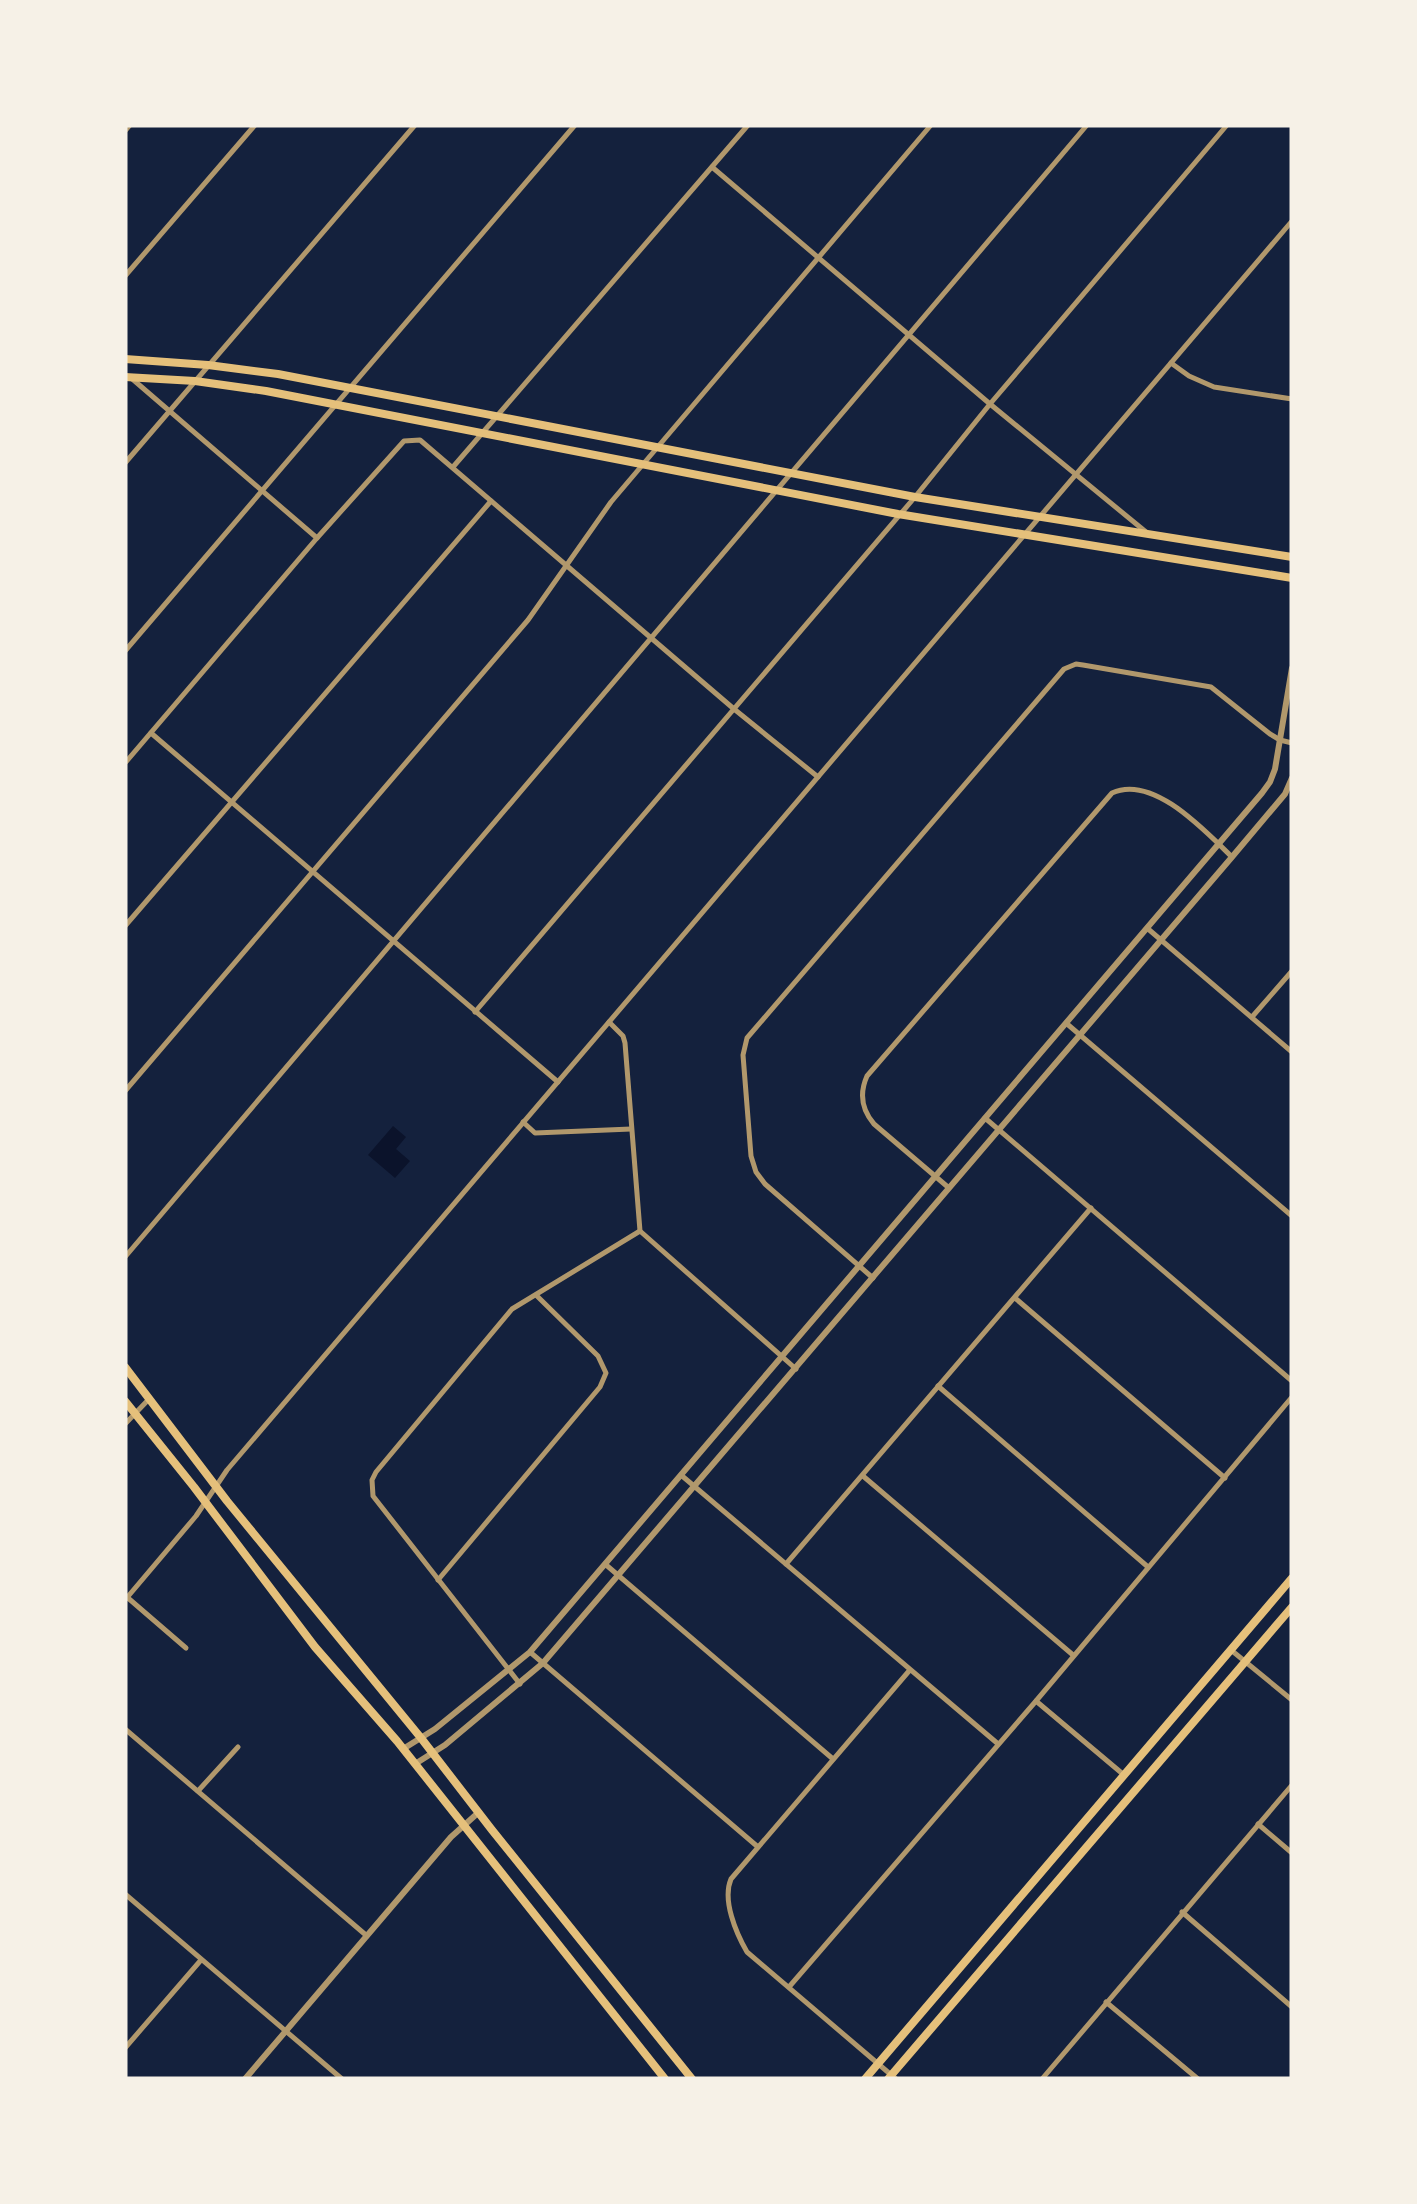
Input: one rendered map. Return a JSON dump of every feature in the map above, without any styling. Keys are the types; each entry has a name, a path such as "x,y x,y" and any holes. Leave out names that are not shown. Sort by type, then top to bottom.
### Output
{"main road":[{"path":"125,358 208,365 351,388 915,497 1292,557"},
{"path":"127,377 195,381 336,404 898,514 1292,578"},
{"path":"125,1367 692,2079"},
{"path":"125,1401 316,1647 403,1749 664,2079"},
{"path":"865,2079 1292,1578"},
{"path":"892,2078 1292,1607"}],"street":[{"path":"125,131 130,125"},
{"path":"125,276 255,125"},
{"path":"125,463 415,125"},
{"path":"125,651 575,125"},
{"path":"453,468 748,125"},
{"path":"125,1091 528,620 599,516 931,125"},
{"path":"125,1257 1087,125"},
{"path":"475,1012 1227,125"},
{"path":"712,167 1150,535"},
{"path":"186,1648 126,1598 196,1516 227,1470 1292,221"},
{"path":"1171,362 1189,376 1214,387 1292,399"},
{"path":"127,377 317,538"},
{"path":"125,763 404,441 420,440 818,777"},
{"path":"125,926 491,501"},
{"path":"874,1278 756,1172 751,1156 743,1055 746,1038 1064,669 1076,664 1211,687 1280,740 1292,743"},
{"path":"403,1749 530,1652 1270,782 1289,703 1292,668"},
{"path":"150,733 558,1082"},
{"path":"414,1765 543,1664 1232,857 1284,794 1292,778"},
{"path":"949,1188 866,1115 864,1084 880,1062 1112,793 1132,789 1159,797 1232,857"},
{"path":"1148,928 1292,1052"},
{"path":"1252,1018 1292,971"},
{"path":"609,1022 625,1043 640,1230 796,1368"},
{"path":"1066,1023 1292,1216"},
{"path":"985,1118 1292,1381"},
{"path":"524,1122 536,1133 631,1129"},
{"path":"786,1564 1090,1208"},
{"path":"520,1684 373,1496 372,1480 512,1309 640,1230"},
{"path":"438,1580 600,1387 606,1372 598,1356 536,1294"},
{"path":"1015,1298 1225,1478"},
{"path":"938,1386 1148,1567"},
{"path":"789,1987 1292,1397"},
{"path":"125,1424 150,1398"},
{"path":"681,1474 997,1744"},
{"path":"863,1476 1074,1655"},
{"path":"604,1564 833,1759"},
{"path":"1231,1650 1292,1700"},
{"path":"530,1652 758,1846"},
{"path":"892,2078 747,1952 726,1892 731,1879 758,1846 909,1670"},
{"path":"1036,1700 1124,1775"},
{"path":"125,1730 367,1936"},
{"path":"198,1791 238,1747"},
{"path":"1042,2079 1292,1785"},
{"path":"244,2079 462,1826 479,1812"},
{"path":"1258,1824 1292,1854"},
{"path":"125,1894 342,2079"},
{"path":"1182,1912 1292,2006"},
{"path":"125,2048 202,1960"},
{"path":"1106,2002 1198,2079"}],"water":[{"path":"393,1126 406,1137 396,1149 410,1161 395,1178 368,1155"}]}
